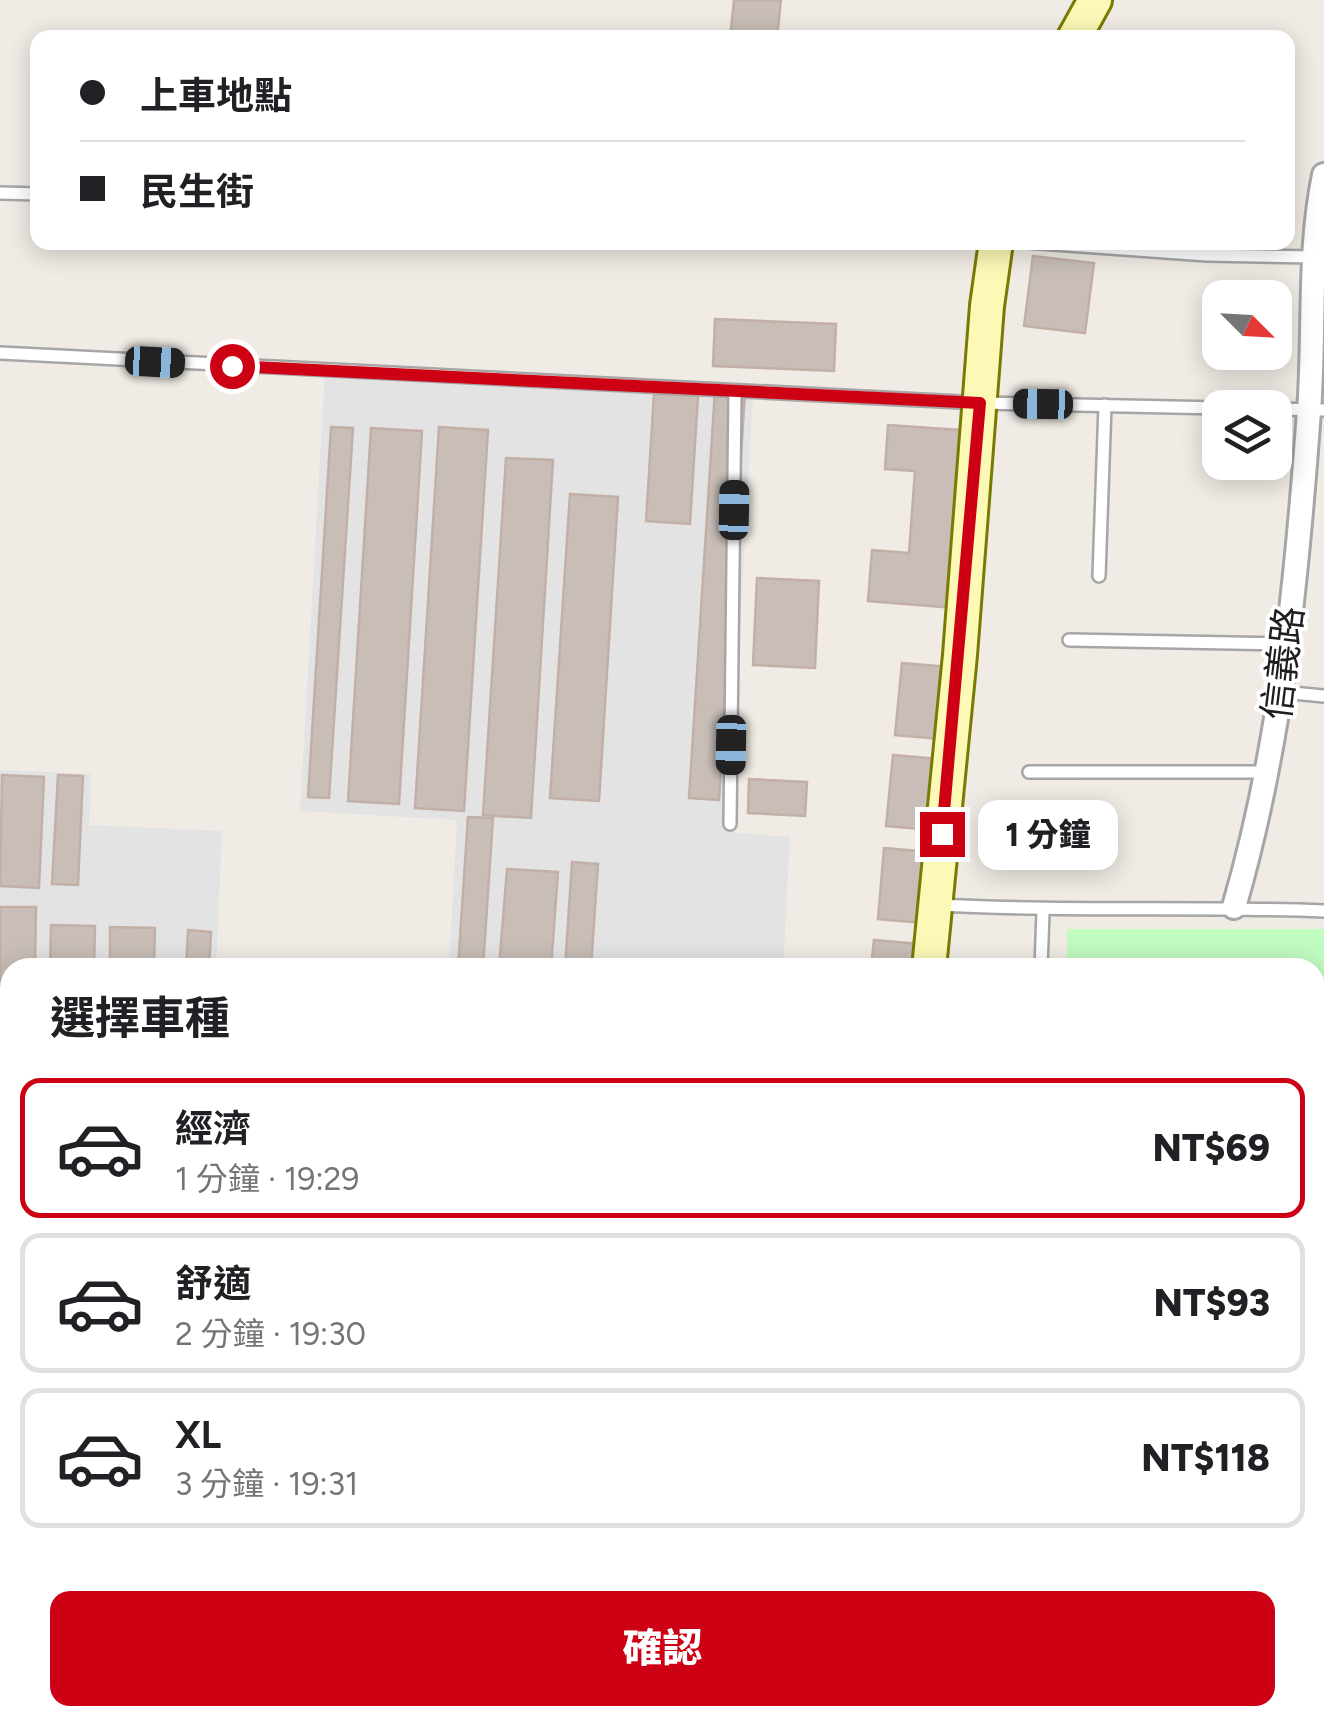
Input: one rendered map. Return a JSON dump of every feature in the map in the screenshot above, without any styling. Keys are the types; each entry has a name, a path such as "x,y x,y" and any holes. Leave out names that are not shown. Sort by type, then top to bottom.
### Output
{"street":[{"path":"1078,30 1094,0"},
{"name":"信義路","path":"1234,908 1250,852 1282,692 1317,410 1324,175"},
{"path":"930,958 995,250"}],"lane":[{"path":"0,193 30,194"},
{"path":"1137,250 1320,257"},
{"path":"0,354 980,403 1202,408"},
{"path":"730,824 735,392"},
{"path":"1098,576 1105,406"},
{"path":"1292,409 1317,410"},
{"path":"1069,640 1287,644"},
{"path":"1282,692 1324,696"},
{"path":"1029,772 1266,772"},
{"path":"935,905 1043,911 1324,910"},
{"path":"1041,958 1043,911"}],"green space":[{"path":"1067,929 1324,929 1324,958 1067,958"}],"shaded area":[{"path":"325,372 753,394 729,832 790,837 783,958 449,958 457,820 300,811"},
{"path":"0,770 91,774 89,825 222,831 216,958 0,958"}],"building":[{"path":"734,0 781,0 778,30 731,30"},
{"path":"1033,256 1094,263 1085,333 1024,326"},
{"path":"715,319 836,324 834,371 713,366"},
{"path":"715,390 745,392 719,800 689,798"},
{"path":"654,394 698,396 690,524 646,521"},
{"path":"888,425 960,430 967,445 954,608 868,601 872,550 909,553 915,471 885,469"},
{"path":"331,427 353,428 329,798 308,797"},
{"path":"439,427 488,430 464,811 415,808"},
{"path":"371,428 422,431 399,804 348,801"},
{"path":"506,458 553,460 531,818 483,815"},
{"path":"570,494 618,497 599,801 550,798"},
{"path":"757,578 819,581 815,668 753,665"},
{"path":"902,663 948,667 940,739 895,735"},
{"path":"893,755 938,759 932,830 886,826"},
{"path":"2,775 44,777 39,888 0,886"},
{"path":"58,775 83,776 78,885 52,884"},
{"path":"749,779 807,782 805,816 748,813"},
{"path":"468,817 493,818 484,958 459,958"},
{"path":"884,848 930,852 923,923 878,919"},
{"path":"572,862 598,864 592,958 566,958"},
{"path":"507,869 558,872 552,958 500,958"},
{"path":"0,907 36,907 35,958 0,958"},
{"path":"51,925 95,926 94,958 50,958"},
{"path":"110,927 155,928 154,958 110,958"},
{"path":"188,930 211,932 210,958 187,958"},
{"path":"874,940 919,944 918,958 872,958"}],"route":[{"path":"232,366 980,403 942,834"}]}
